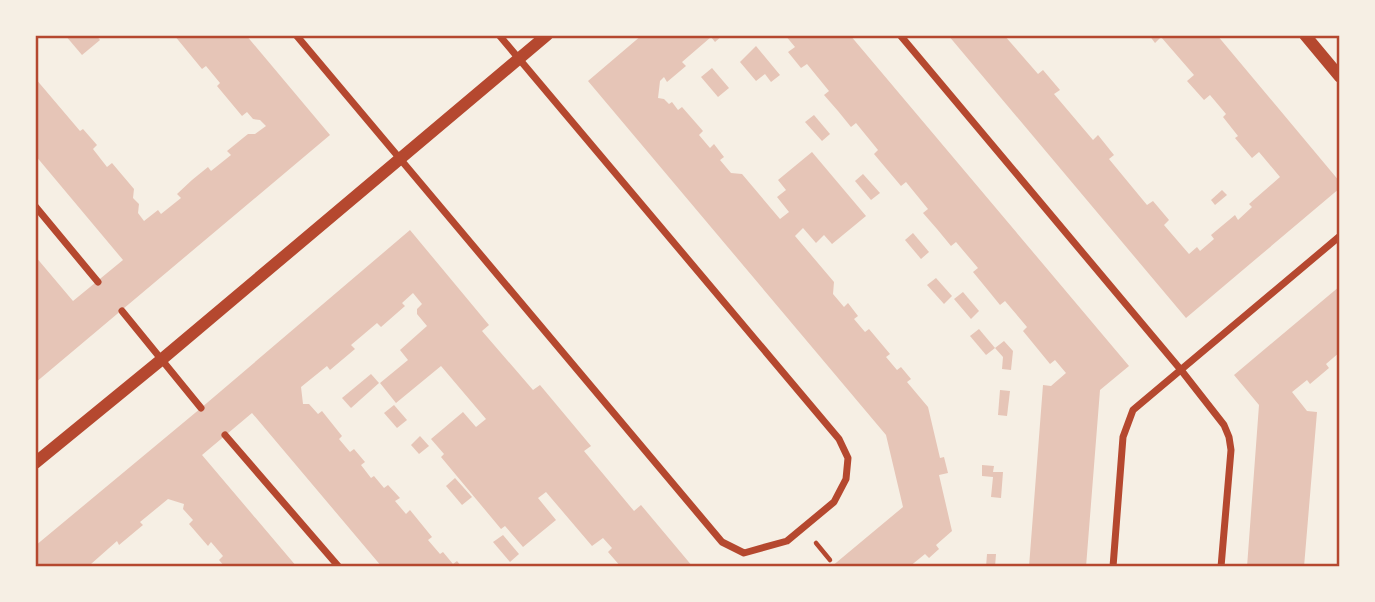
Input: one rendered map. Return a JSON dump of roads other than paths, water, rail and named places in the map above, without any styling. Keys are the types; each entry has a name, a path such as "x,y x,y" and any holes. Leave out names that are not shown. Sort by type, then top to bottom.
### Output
{"street":[{"path":"296,35 722,542 744,553 787,541 834,502 846,479 848,458 839,439 499,35"},
{"path":"35,463 547,35"},
{"path":"900,35 1224,425 1231,450 1221,567"},
{"path":"1306,35 1340,77"},
{"path":"35,206 98,282"},
{"path":"1113,567 1123,437 1133,411 1340,236"},
{"path":"122,311 201,408"},
{"path":"225,435 339,567"}]}
